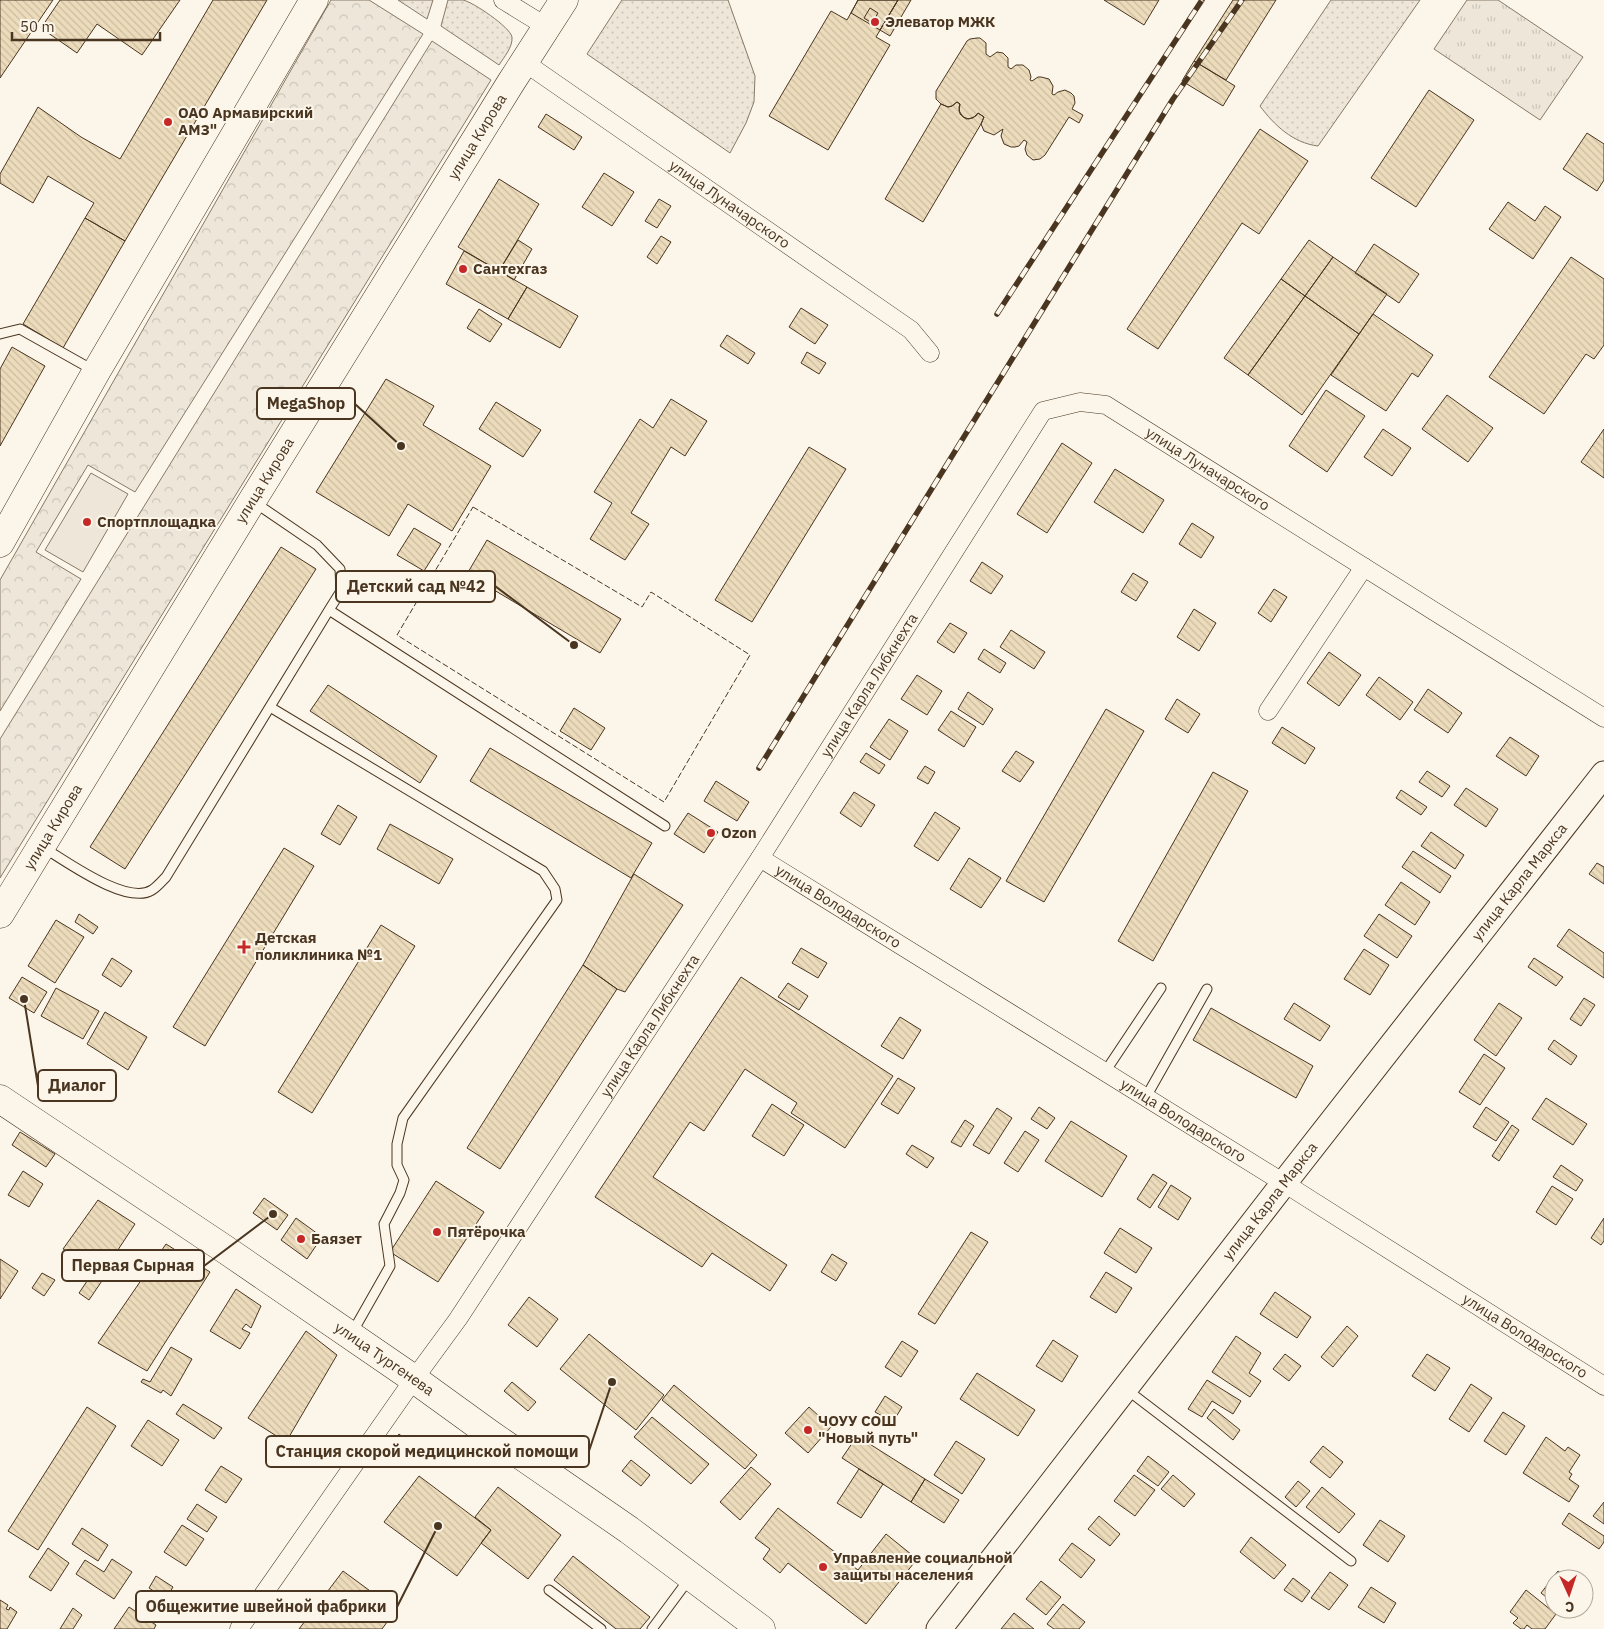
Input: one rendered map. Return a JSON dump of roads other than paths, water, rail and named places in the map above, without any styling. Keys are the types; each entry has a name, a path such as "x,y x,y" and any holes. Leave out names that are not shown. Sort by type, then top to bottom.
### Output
{"main road":[{"path":"0,543 96,372 314,0"},
{"name":"улица Кирова","path":"0,914 252,501 564,0"},
{"name":"улица Тургенева","path":"0,1098 414,1379 621,1525 761,1629"}],"street":[{"path":"503,0 547,27"},
{"name":"улица Луначарского","path":"524,62 911,330 930,353"},
{"name":"улица Луначарского","path":"1044,411 1080,402 1106,405 1604,718"},
{"name":"улица Карла Либкнехта","path":"239,1629 458,1319 760,858 1044,411"},
{"path":"1268,711 1364,567"},
{"name":"улица Карла Маркса","path":"939,1629 1604,774"},
{"name":"улица Володарского","path":"760,858 1284,1183 1604,1386"}],"lane":[{"path":"0,334 20,329 96,372"},
{"path":"41,846 111,888 134,894 151,891 166,877 270,707 341,590 340,569 317,545 252,501"},
{"path":"329,610 665,826"},
{"path":"270,707 543,871 556,889 556,900 403,1118 397,1144 397,1165 404,1180 400,1193 384,1224 390,1266 351,1336"},
{"path":"1105,1072 1161,988"},
{"path":"1146,1097 1207,989"},
{"path":"1125,1389 1351,1560"},
{"path":"652,1629 691,1576"},
{"path":"549,1590 600,1629"}],"railway":[{"path":"997,314 1202,0"},
{"path":"759,768 1173,99 1242,0"}],"place":[{"name":"Элеватор МЖК","path":"875,22"},
{"name":"ОАО Армавирский АМЗ\"","path":"168,122"},
{"name":"Сантехгаз","path":"463,269"},
{"name":"MegaShop","path":"401,446"},
{"name":"Спортплощадка","path":"87,522"},
{"name":"Детский сад №42","path":"574,645"},
{"name":"Ozon","path":"711,833"},
{"name":"Детская поликлиника №1","path":"244,947"},
{"name":"Диалог","path":"24,999"},
{"name":"Первая Сырная","path":"273,1214"},
{"name":"Пятёрочка","path":"437,1232"},
{"name":"Баязет","path":"301,1239"},
{"name":"Станция скорой медицинской помощи","path":"612,1382"},
{"name":"ЧОУУ СОШ \"Новый путь\"","path":"808,1430"},
{"name":"Общежитие швейной фабрики","path":"438,1526"},
{"name":"Управление социальной защиты населения","path":"823,1567"}]}
